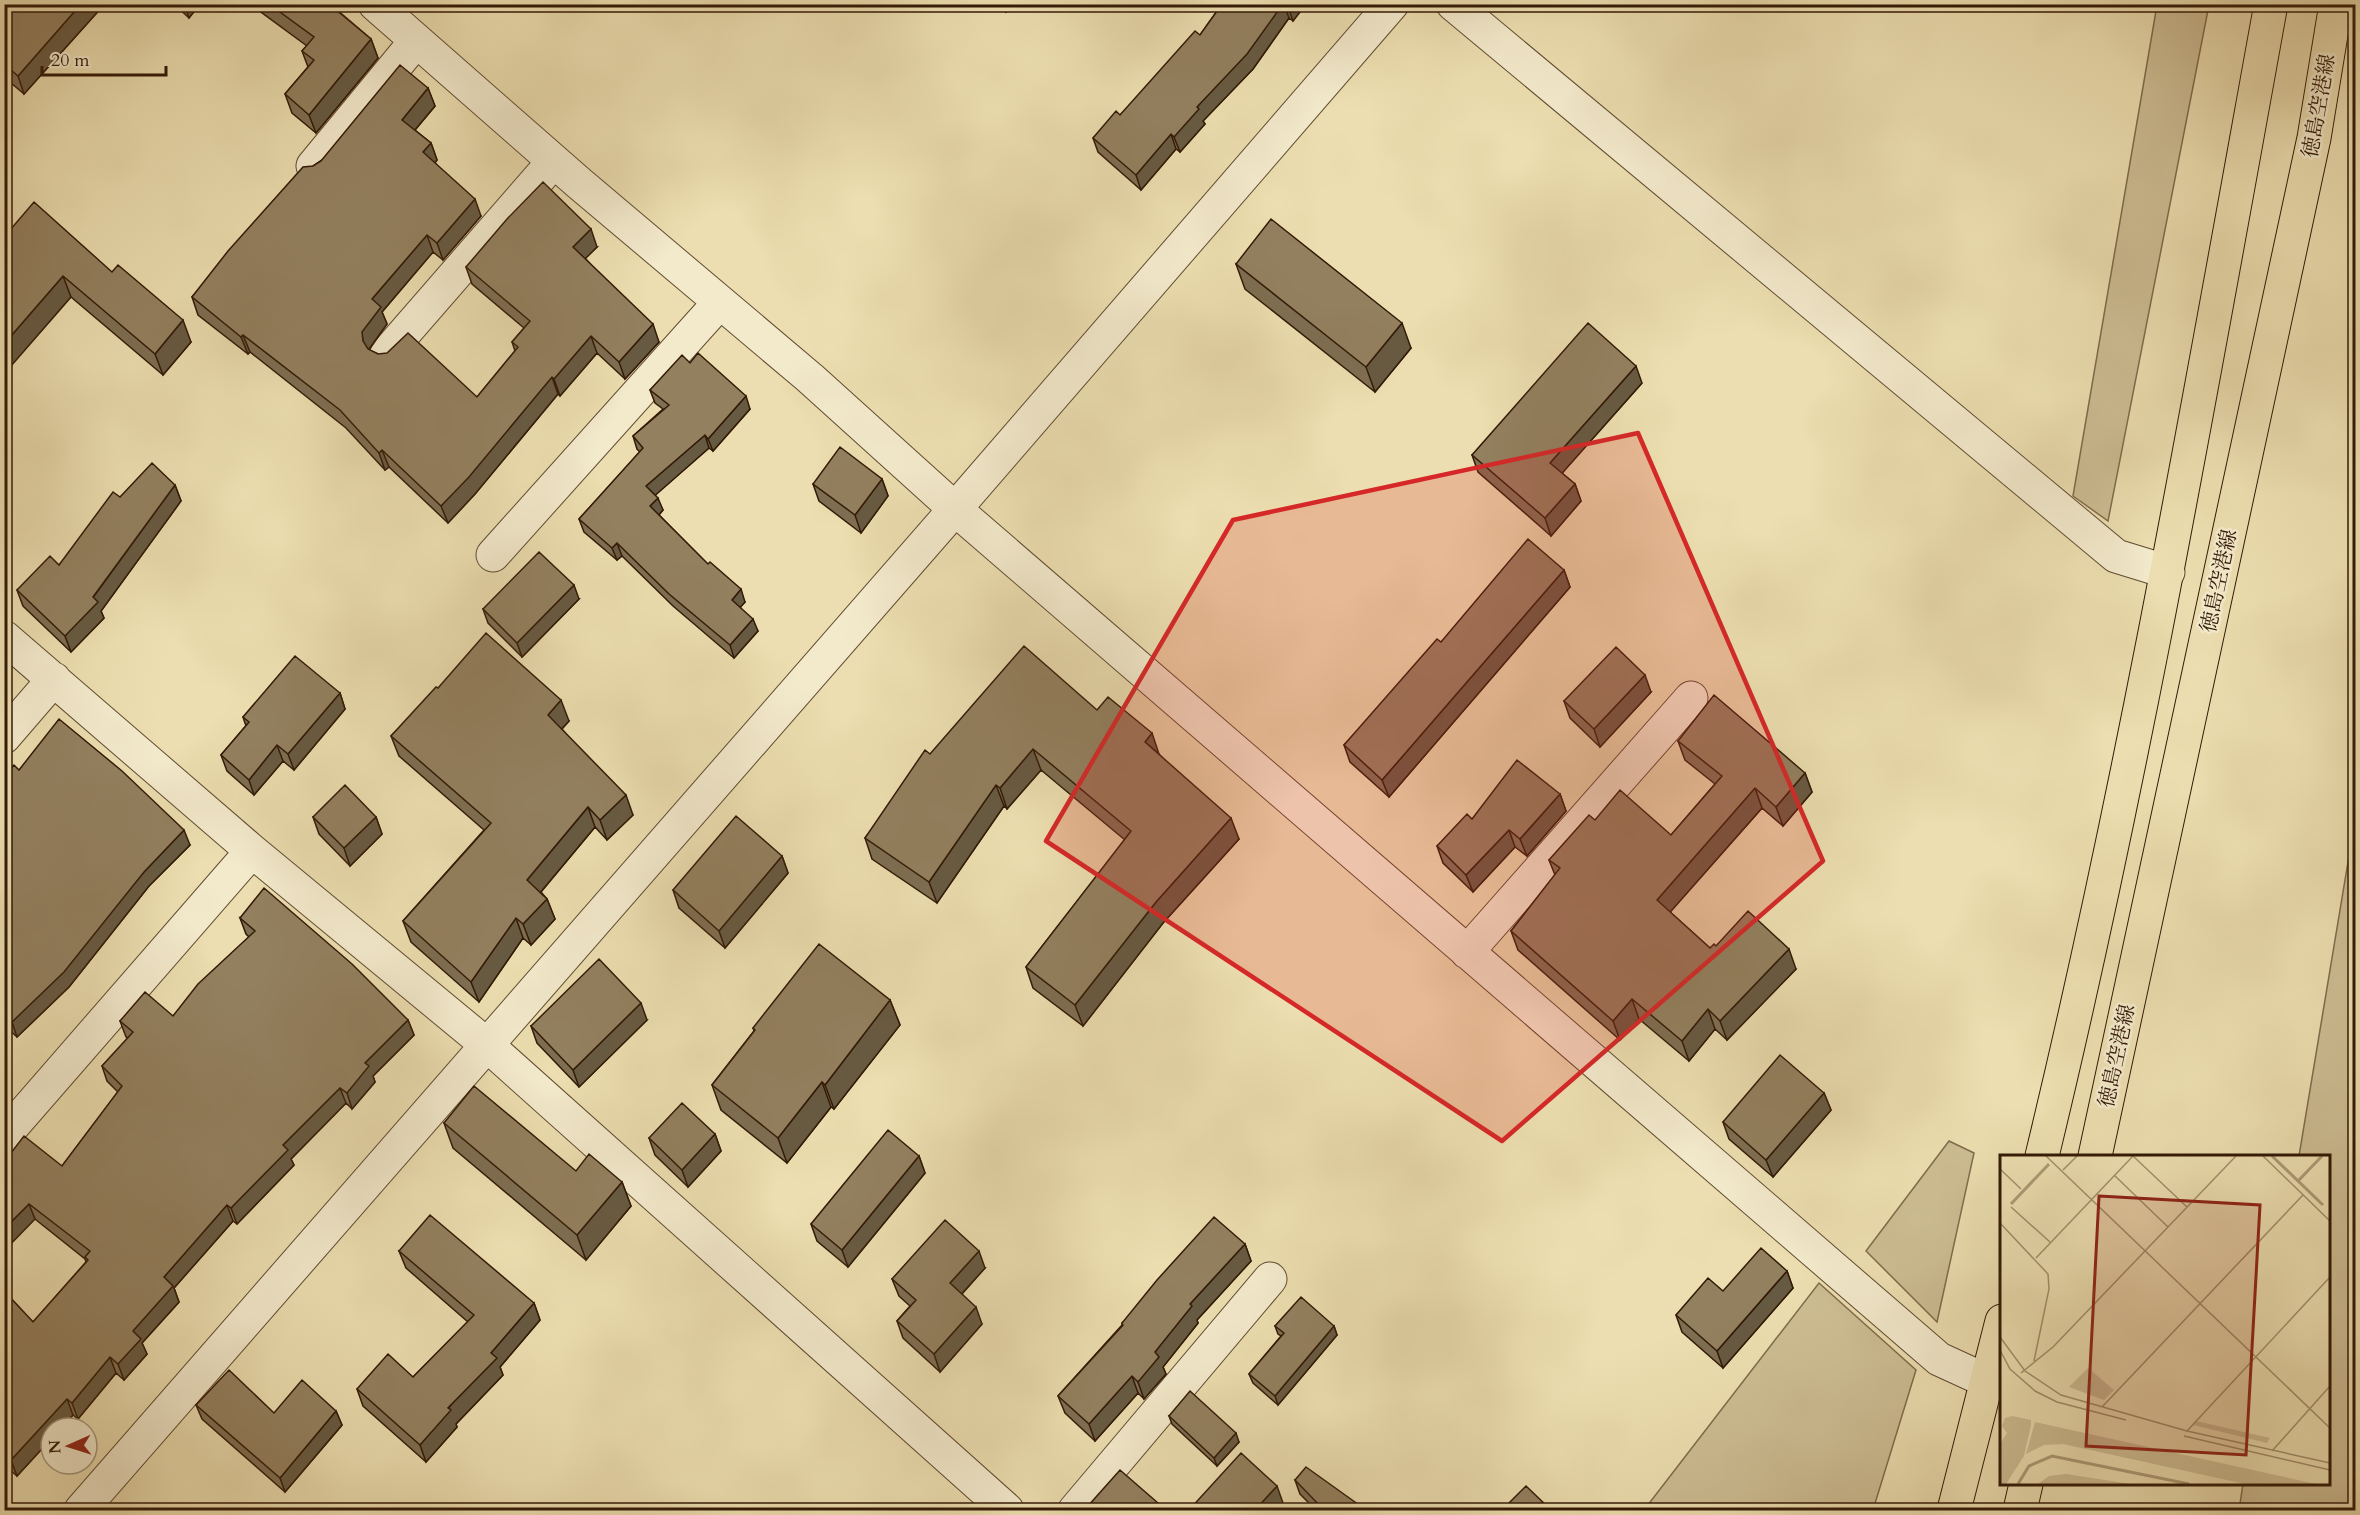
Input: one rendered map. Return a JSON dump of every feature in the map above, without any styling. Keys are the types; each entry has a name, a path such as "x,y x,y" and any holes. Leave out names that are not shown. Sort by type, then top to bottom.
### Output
{"main road":[{"path":"2042,1155 2088,955 2168,572 2271,4"},
{"name":"徳島空港線","path":"2095,1155 2314,138 2336,4"},
{"path":"1954,1510 2000,1325"},
{"path":"2020,1510 2026,1485"}],"street":[{"path":"375,4 554,161 810,378 955,509 1939,1359 1987,1381"},
{"path":"81,1510 955,509 1392,4"},
{"path":"1454,4 2116,556 2168,572"},
{"path":"313,166 416,41"},
{"path":"387,353 554,161"},
{"path":"493,555 720,302"},
{"path":"4,637 252,850 487,1045 1007,1510"},
{"path":"4,737 54,679"},
{"path":"1467,952 1691,698"},
{"path":"4,1136 252,850"},
{"path":"1075,1510 1270,1279"}],"highlighted area":[{"path":"1638,433 1823,861 1502,1141 1046,841 1233,520"}],"shaded area":[{"path":"2157,5 2209,5 2108,521 2073,496"},
{"path":"2355,820 2355,1510 2239,1510 2243,1485 2330,1485 2330,1155 2299,1155"},
{"path":"1949,1141 1974,1153 1937,1322 1866,1251"},
{"path":"1819,1283 1916,1370 1873,1510 1644,1510"}],"building":[{"path":"4,4 81,4 18,76 4,64"},
{"path":"269,4 329,4 371,39 309,115 285,94 314,60 302,51 314,37"},
{"path":"1222,4 1283,4 1247,54 1197,107 1199,109 1174,137 1171,134 1136,175 1093,138 1116,111 1120,115 1195,31 1200,35"},
{"path":"400,65 428,88 402,120 431,143 423,152 475,199 437,243 427,235 372,299 381,307 362,332 363,341 368,349 378,354 387,353 408,333 477,397 518,347 512,342 530,321 466,267 507,219 543,182 591,229 573,247 653,324 619,362 591,336 554,379 552,377 469,477 441,506 382,450 379,453 340,410 243,335 241,337 192,297 228,251 303,167 313,166 321,161"},
{"path":"34,202 112,272 118,265 183,320 155,354 63,276 4,344 4,237"},
{"path":"1271,219 1402,323 1366,367 1236,264"},
{"path":"1588,323 1636,366 1550,463 1575,484 1545,518 1472,455"},
{"path":"698,353 746,396 708,439 705,435 646,486 658,498 650,506 708,564 710,562 741,589 732,600 753,619 730,645 669,594 617,543 612,548 579,519 643,448 633,436 669,405 650,390 682,355 690,363"},
{"path":"840,447 882,479 855,515 813,484"},
{"path":"152,463 175,485 93,597 98,602 65,636 17,590 50,556 59,565 113,492 120,497"},
{"path":"1528,539 1564,570 1382,780 1344,745 1437,639 1441,642"},
{"path":"539,552 574,585 517,643 483,609"},
{"path":"486,633 561,700 548,715 626,795 600,820 588,807 527,880 547,899 523,924 516,918 471,982 403,921 491,823 391,736 436,687 438,688"},
{"path":"1024,646 1097,710 1108,697 1152,733 1145,742 1231,818 1156,902 1075,1005 1026,967 1131,831 1033,749 1000,788 996,785 929,882 865,838 925,750 930,754"},
{"path":"1616,647 1645,675 1594,729 1564,701"},
{"path":"295,656 340,693 288,754 277,745 249,780 221,755 249,722 243,717"},
{"path":"1714,695 1805,773 1776,807 1755,788 1657,900 1710,948 1714,944 1716,946 1748,911 1789,949 1720,1021 1708,1009 1682,1041 1632,999 1613,1021 1511,931 1560,868 1549,860 1589,815 1595,820 1620,790 1671,835 1722,776 1678,741"},
{"path":"59,719 122,771 184,830 144,872 64,972 12,1022 4,1015 4,776 14,765 19,770"},
{"path":"1517,760 1560,794 1520,839 1509,830 1466,875 1437,846 1467,814 1472,819"},
{"path":"345,785 376,817 344,848 313,817"},
{"path":"736,816 782,856 719,931 673,890"},
{"path":"264,888 352,964 408,1020 365,1063 369,1066 347,1093 340,1088 283,1145 288,1150 231,1208 227,1205 164,1277 173,1286 133,1331 141,1339 118,1364 110,1357 72,1403 67,1399 51,1416 39,1416 39,1430 11,1460 4,1454 4,1291 33,1322 88,1260 85,1257 90,1251 29,1204 4,1229 4,1162 24,1136 62,1166 122,1086 102,1066 133,1032 120,1021 145,992 173,1016 198,984 255,931 240,918"},
{"path":"819,944 890,1000 825,1085 822,1082 778,1138 712,1085"},
{"path":"599,959 641,1003 573,1070 531,1026"},
{"path":"1780,1055 1824,1093 1766,1160 1723,1122"},
{"path":"474,1086 576,1171 589,1154 622,1182 577,1235 444,1123"},
{"path":"682,1103 715,1134 682,1170 649,1138"},
{"path":"888,1130 919,1156 842,1250 811,1224"},
{"path":"430,1215 534,1303 491,1353 497,1358 448,1408 451,1410 420,1445 357,1389 388,1354 413,1377 474,1315 399,1251"},
{"path":"1214,1217 1245,1244 1190,1304 1192,1306 1155,1352 1159,1357 1138,1382 1132,1376 1089,1424 1058,1396 1123,1325 1122,1323 1157,1280"},
{"path":"945,1220 979,1251 950,1283 976,1307 934,1354 897,1321 916,1300 892,1279"},
{"path":"1761,1248 1787,1271 1717,1351 1676,1315 1708,1278 1723,1291"},
{"path":"1301,1297 1334,1326 1275,1396 1249,1374 1284,1333 1275,1326"},
{"path":"229,1370 274,1413 302,1380 336,1411 280,1478 196,1405"},
{"path":"1190,1391 1236,1433 1214,1458 1169,1416"},
{"path":"1241,1453 1277,1486 1255,1510 1189,1510"},
{"path":"1306,1467 1366,1510 1324,1510 1295,1480"},
{"path":"1120,1470 1166,1510 1093,1510 1088,1506"},
{"path":"1526,1486 1549,1508 1547,1510 1502,1510"}]}
